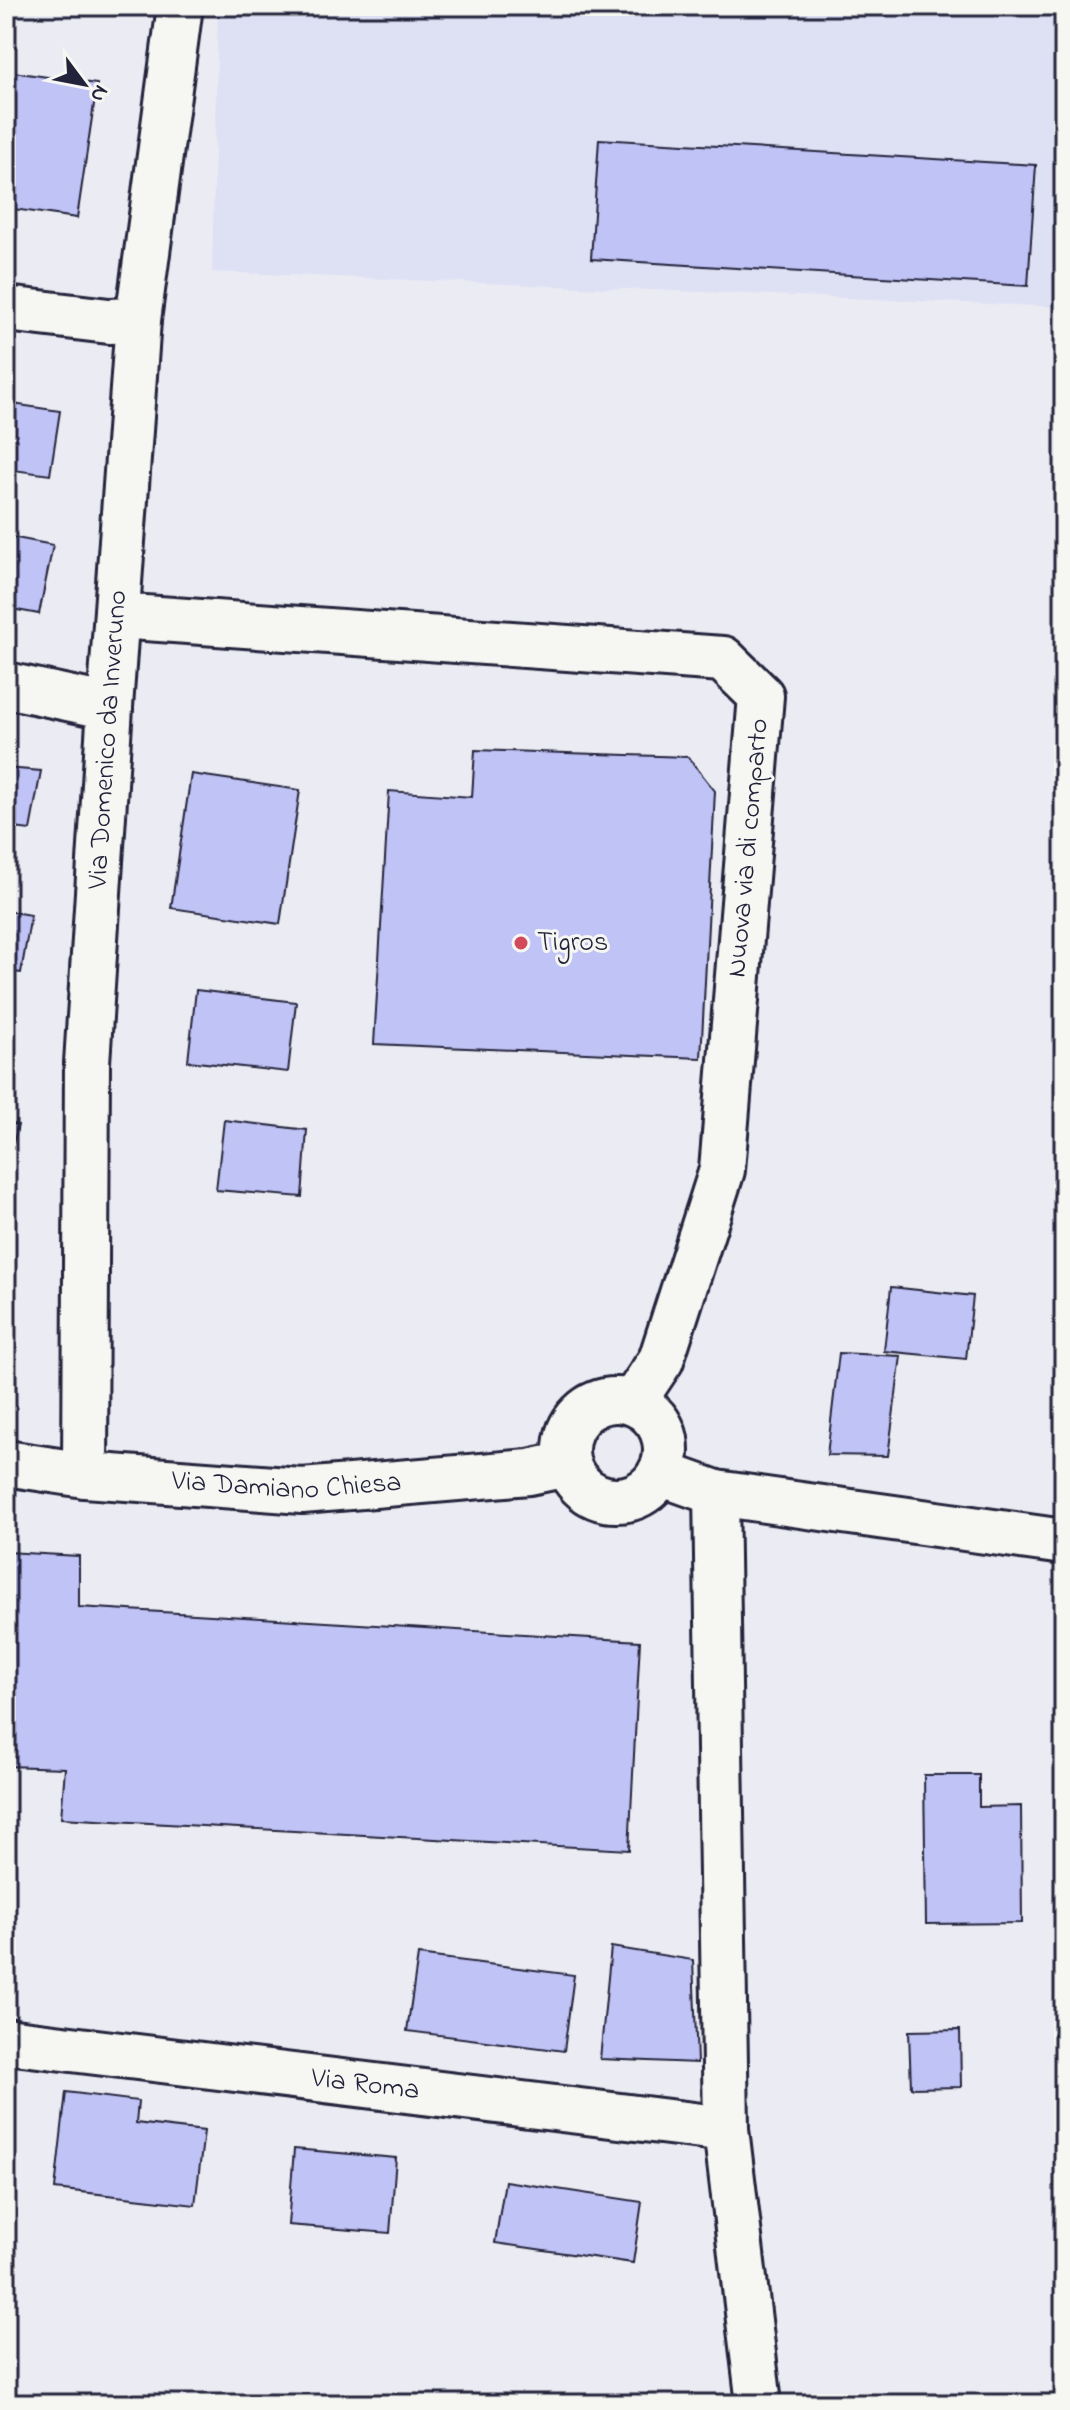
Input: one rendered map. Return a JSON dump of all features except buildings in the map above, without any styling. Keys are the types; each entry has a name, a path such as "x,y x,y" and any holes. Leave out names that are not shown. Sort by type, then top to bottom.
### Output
{"street":[{"name":"Via Domenico da Inveruno","path":"85,1475 87,1063 110,707 138,320 180,6"},
{"path":"6,309 109,321 138,320"},
{"name":"Nuova via di comparto","path":"117,616 723,659 761,696 722,1170 661,1360 633,1402"},
{"path":"6,685 110,707"},
{"path":"602,1401 633,1402 646,1409 663,1431 665,1460 660,1473 650,1487 619,1500 587,1491 575,1479 567,1464 566,1448 576,1419 602,1401"},
{"name":"Via Damiano Chiesa","path":"6,1463 85,1475 302,1491 529,1472 567,1464"},
{"path":"660,1473 716,1493 1064,1542"},
{"path":"716,1493 726,2129 759,2404"},
{"name":"Via Roma","path":"6,2041 726,2129"}],"shaded area":[{"path":"218,6 1064,6 1064,307 212,272"}],"place":[{"name":"Tigros","path":"521,943"}]}
